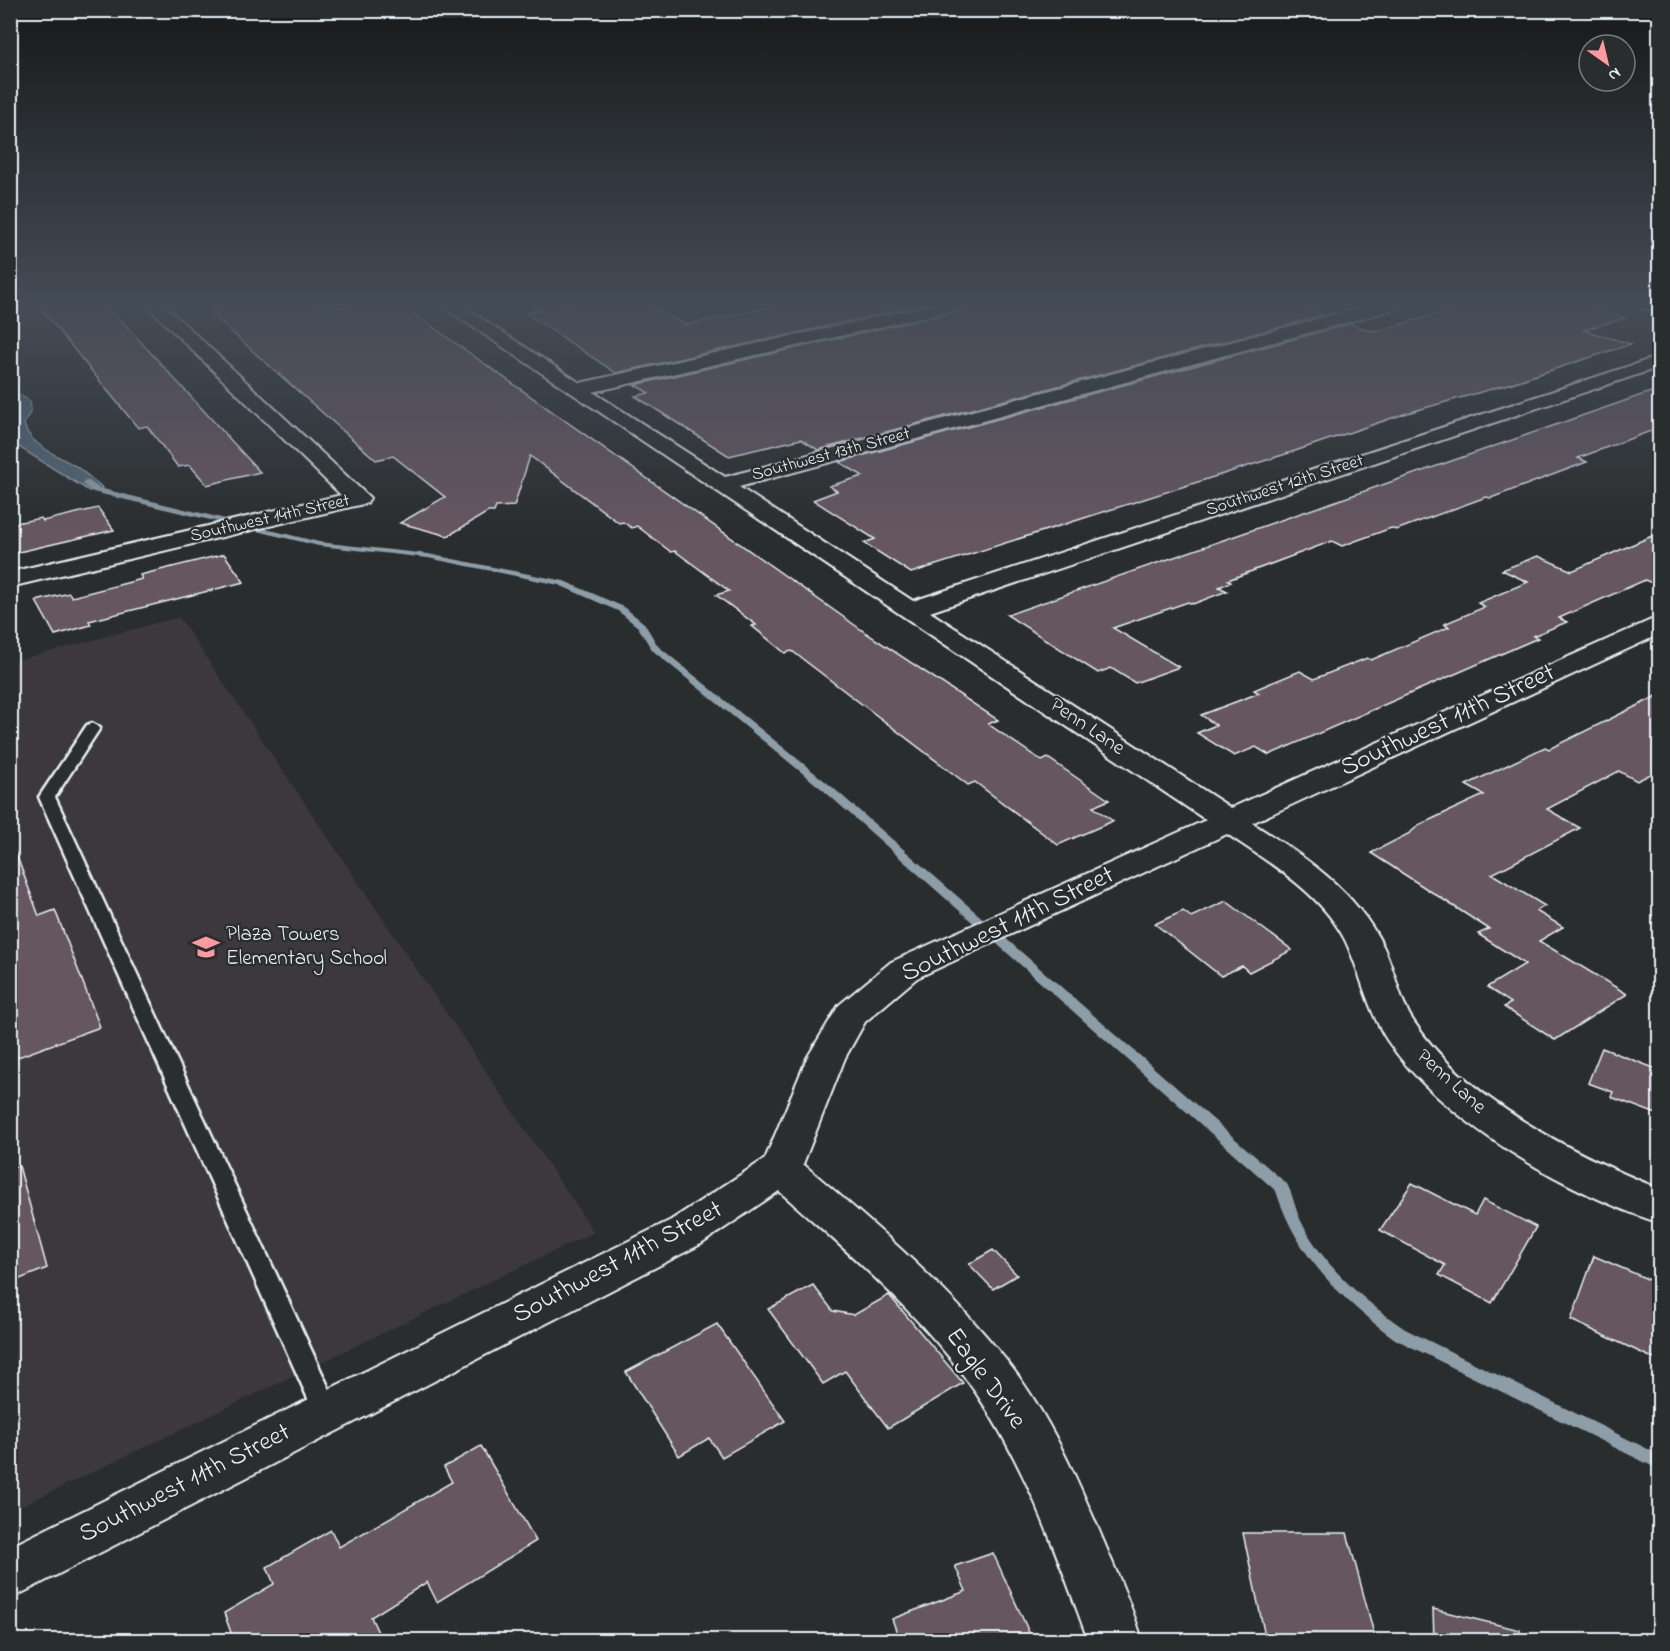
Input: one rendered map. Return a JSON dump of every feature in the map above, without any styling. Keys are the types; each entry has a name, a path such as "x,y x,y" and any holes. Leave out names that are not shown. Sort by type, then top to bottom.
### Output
{"street":[{"name":"Southwest 14th Street","path":"10,580 359,498 336,480 233,381"},
{"name":"Penn Lane","path":"567,381 1292,863 1326,891 1345,911 1367,950 1400,1030 1420,1058 1451,1087 1499,1123 1578,1170 1659,1207"},
{"path":"579,389 614,381"},
{"name":"Southwest 13th Street","path":"721,485 1107,381"},
{"name":"Southwest 12th Street","path":"910,610 1599,381"},
{"name":"Southwest 11th Street","path":"10,1574 686,1232 782,1169 826,1058 852,1014 904,970 1659,624"},
{"name":"Eagle Drive","path":"782,1169 852,1230 967,1346 1008,1403 1049,1478 1089,1569 1115,1641"}],"lane":[{"path":"92,728 47,797 327,1412"}],"shaded area":[{"name":"Plaza Towers Elementary School","path":"179,617 594,1232 11,1511 11,662"}],"water":[{"path":"10,389 30,401 31,410 24,424 32,438 46,450 77,467 103,488 89,491 11,442"}],"building":[{"path":"100,381 177,381 260,472 207,485 190,465 178,467 147,426 138,428"},
{"path":"287,381 509,381 866,633 998,720 988,724 1042,761 1048,758 1109,800 1093,807 1113,821 1058,845 975,782 968,785 792,651 785,653 752,626 756,625 716,595 729,591 675,551 671,552 637,526 632,528 623,522 619,523 530,456 514,506 496,507 494,512 488,512 448,536 400,523 445,497 393,456 376,460"},
{"path":"652,381 1077,381 818,450 801,439 729,456 635,396 649,393 635,385"},
{"path":"1139,381 1518,381 1407,413 1289,453 911,573 864,543 875,539 813,500 837,491 829,486 863,476 839,462"},
{"path":"1659,389 1659,428 1578,458 1587,462 1396,530 1391,528 1342,546 1332,541 1228,580 1231,582 1219,587 1227,591 1193,604 1188,602 1113,628 1179,667 1135,683 1111,668 1098,673 1007,615"},
{"path":"98,508 114,530 10,554 10,524 41,518 43,521"},
{"path":"1659,533 1659,586 1645,580 1559,618 1567,622 1533,636 1538,638 1269,755 1256,747 1234,756 1197,733 1216,725 1201,715 1259,693 1254,690 1300,671 1314,679 1367,658 1371,660 1449,627 1444,624 1485,607 1478,603 1528,582 1502,570 1538,556 1572,571"},
{"path":"224,554 244,582 89,621 91,625 55,635 36,601 69,593 72,597 142,579 140,575"},
{"path":"1659,695 1659,770 1637,781 1619,771 1547,809 1580,828 1492,874 1545,906 1536,911 1563,927 1539,941 1627,994 1555,1040 1504,1007 1511,1003 1487,987 1525,964 1478,934 1489,929 1371,853 1410,833 1419,825 1484,795 1466,785 1545,747 1549,749"},
{"path":"13,846 39,916 55,910 100,1027 10,1060 10,847"},
{"path":"1226,901 1292,950 1249,972 1242,966 1221,976 1155,924 1183,911 1191,917"},
{"path":"1602,1048 1659,1070 1659,1115 1611,1097 1613,1092 1588,1083"},
{"path":"19,1166 47,1268 10,1283 10,1167"},
{"path":"1412,1183 1475,1215 1483,1200 1536,1227 1492,1303 1439,1275 1445,1265 1380,1230"},
{"path":"993,1250 1017,1275 993,1289 969,1264"},
{"path":"1594,1256 1659,1284 1659,1361 1571,1320"},
{"path":"813,1285 833,1311 854,1315 889,1295 963,1383 888,1428 845,1371 823,1384 768,1309"},
{"path":"717,1324 785,1421 722,1457 709,1438 679,1456 626,1372"},
{"path":"481,1446 536,1541 437,1602 427,1582 371,1617 382,1641 234,1641 224,1613 274,1584 267,1567 331,1530 339,1547 452,1482 444,1467"},
{"path":"1243,1533 1347,1533 1376,1641 1266,1641"},
{"path":"993,1553 1033,1641 900,1641 892,1619 966,1591 955,1566"},
{"path":"1433,1609 1520,1630 1519,1641 1434,1641"}],"waterway":[{"path":"86,483 96,490 319,544 428,556 561,583 621,609 641,625 655,648 827,788 1282,1188 1293,1219 1315,1256 1340,1285 1369,1311 1400,1334 1660,1463"}],"place":[{"name":"Plaza Towers Elementary School","path":"206,947"}]}
